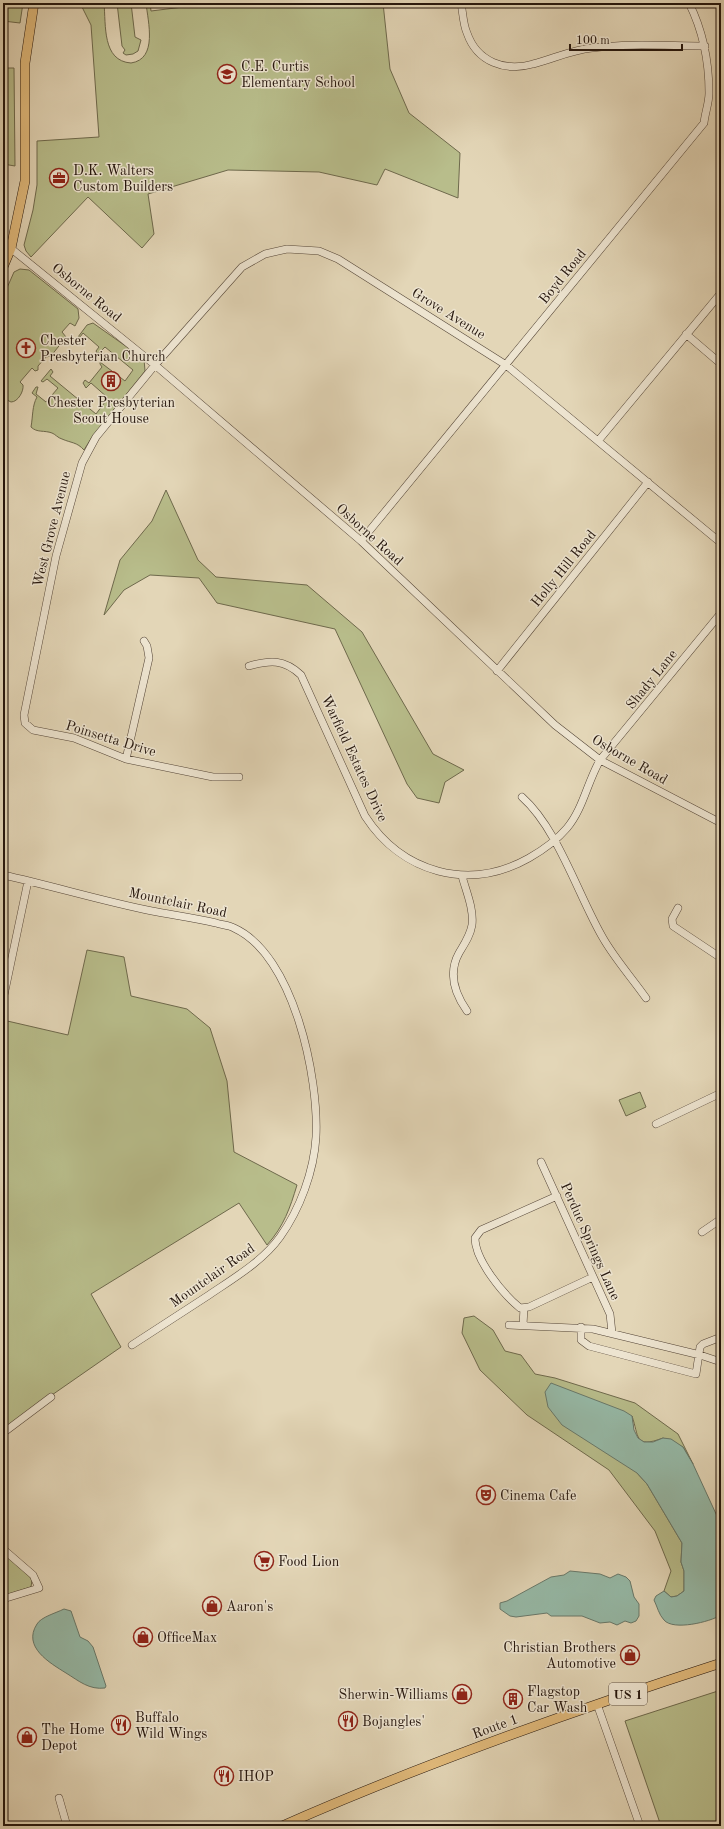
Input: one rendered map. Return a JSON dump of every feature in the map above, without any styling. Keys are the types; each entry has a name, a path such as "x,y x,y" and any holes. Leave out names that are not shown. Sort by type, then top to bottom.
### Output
{"main road":[{"path":"3,267 11,248 25,181 25,63 34,3"},
{"name":"Route 1","path":"282,1826 400,1776 597,1704 721,1664"}],"street":[{"path":"461,3 465,29 470,41 483,57 491,63 501,66 528,66 570,52 600,47 705,46"},
{"name":"Boyd Road","path":"361,541 704,123 709,94 705,46 697,19 689,3"},
{"name":"Osborne Road","path":"3,242 155,365 361,541 555,725 600,760 720,821"},
{"name":"Grove Avenue","path":"155,365 242,267 265,254 287,249 319,251 338,259 506,365 721,543"},
{"path":"598,441 721,293"},
{"path":"686,334 721,364"},
{"name":"West Grove Avenue","path":"25,723 25,708 56,556 82,463 96,437 155,365"},
{"name":"Holly Hill Road","path":"497,671 648,482"},
{"name":"Shady Lane","path":"600,760 721,613"},
{"path":"126,759 149,658 149,652 144,641"},
{"name":"Warfield Estates Drive","path":"249,666 271,661 286,664 301,675 365,816 375,833 384,842 415,862 431,869 462,876 500,870 520,862 554,841 570,824 578,810 591,776 600,760"},
{"name":"Poinsetta Drive","path":"25,723 33,730 74,738 126,759 213,777 239,777"},
{"path":"522,797 540,816 604,939 646,998"},
{"name":"Mountclair Road","path":"3,875 151,911 234,928 255,941 273,965 293,1003 305,1040 314,1090 316,1137 313,1158 306,1185 294,1213 280,1237 264,1254 234,1278 132,1345"},
{"path":"462,876 472,914 472,923 468,939 455,962 454,978 459,999 467,1011"},
{"path":"3,1000 28,881"},
{"path":"678,908 672,919 673,926 721,958"},
{"path":"656,1124 721,1093"},
{"name":"Perdue Springs Lane","path":"541,1162 610,1314 612,1333"},
{"path":"557,1196 481,1230 475,1238 475,1244 489,1274 520,1308 524,1308 593,1277"},
{"path":"702,1232 721,1219"},
{"path":"523,1325 524,1308"},
{"path":"509,1325 581,1328 612,1333 700,1355 721,1362"},
{"path":"581,1328 581,1340 589,1346 696,1374 700,1347 703,1344 721,1337"},
{"path":"3,1433 51,1397"},
{"path":"3,1549 33,1575 39,1588 3,1599"},
{"path":"597,1704 640,1826"},
{"path":"59,1798 67,1826"}],"shaded area":[{"path":"3,3 23,3 20,23 3,21"},
{"path":"62,3 104,3 107,40 110,49 115,56 122,61 131,63 139,60 145,55 148,47 149,29 146,3 150,3 151,11 215,3 383,3 390,69 409,113 460,153 458,198 385,169 377,185 319,172 228,170 148,194 154,234 142,248 88,197 31,257 26,251 24,245 33,210 37,185 37,141 99,137 91,25 82,7"},
{"path":"117,3 131,3 135,37 141,40 138,51 133,54 126,55 123,53 125,50 122,46"},
{"path":"3,68 14,68 15,166 3,164"},
{"path":"20,269 29,270 78,309 79,318 75,326 70,323 62,332 66,337 51,356 46,357 38,366 38,370 35,371 32,368 20,382 23,385 21,393 14,402 11,402 3,398 3,297 14,272"},
{"path":"93,323 144,359 145,371 92,437 84,450 76,444 52,433 38,431 31,427 33,408 37,397 32,393 36,387 38,387 36,394 46,402 58,388 47,379 43,382 41,381 51,369 53,372 50,376 96,414 108,398 91,383 86,388 83,383 85,380 89,383 102,367 100,362 125,381 133,370 105,347 97,353 96,351 99,347 83,333 80,337 78,337 87,325"},
{"path":"166,490 198,560 216,577 307,585 362,632 433,754 464,770 445,782 439,803 417,798 407,784 335,629 217,603 199,578 150,575 124,590 104,615 120,560 152,521"},
{"path":"87,950 124,957 131,996 187,1009 210,1028 227,1081 234,1152 297,1185 286,1216 278,1231 267,1245 239,1203 91,1294 121,1347 3,1429 3,1020 68,1035"},
{"path":"640,1092 646,1107 626,1116 619,1100"},
{"path":"474,1316 493,1330 505,1351 521,1355 535,1374 555,1378 635,1403 678,1434 693,1464 683,1447 663,1438 647,1442 639,1439 632,1416 637,1473 647,1484 682,1543 681,1562 684,1571 684,1591 677,1596 671,1597 664,1591 671,1571 655,1531 609,1470 527,1415 480,1370 462,1333 464,1318"},
{"path":"551,1383 624,1411 632,1416 634,1430 638,1438 644,1442 653,1442 663,1438 671,1439 683,1447 693,1464 717,1516 721,1531 721,1615 701,1623 683,1625 669,1623 662,1618 654,1600 656,1596 664,1591 671,1597 677,1596 684,1591 684,1571 681,1562 682,1543 647,1484 637,1473 562,1425 548,1407 545,1392"},
{"path":"3,1553 29,1576 32,1580 31,1587 3,1596"},
{"path":"570,1571 600,1574 610,1578 618,1574 626,1577 630,1581 634,1597 639,1604 639,1616 636,1621 631,1623 625,1621 617,1625 610,1622 600,1623 582,1616 551,1616 547,1613 516,1617 510,1616 500,1609 500,1603 507,1601 551,1577 564,1575"},
{"path":"64,1609 71,1611 80,1637 88,1641 93,1647 106,1686 105,1688 94,1688 80,1682 46,1659 35,1647 33,1632 37,1624 45,1617"},
{"path":"721,1690 721,1826 661,1826 625,1721"}],"place":[{"name":"C.E. Curtis Elementary School","path":"227,74"},
{"name":"D.K. Walters Custom Builders","path":"59,178"},
{"name":"Chester Presbyterian Church","path":"26,348"},
{"name":"Chester Presbyterian Scout House","path":"111,381"},
{"name":"Cinema Cafe","path":"486,1495"},
{"name":"Food Lion","path":"264,1561"},
{"name":"Aaron's","path":"212,1606"},
{"name":"OfficeMax","path":"143,1637"},
{"name":"Christian Brothers Automotive","path":"630,1655"},
{"name":"Sherwin-Williams","path":"462,1694"},
{"name":"Flagstop Car Wash","path":"513,1699"},
{"name":"Bojangles'","path":"348,1721"},
{"name":"Buffalo Wild Wings","path":"121,1725"},
{"name":"The Home Depot","path":"27,1737"},
{"name":"IHOP","path":"224,1776"}]}
